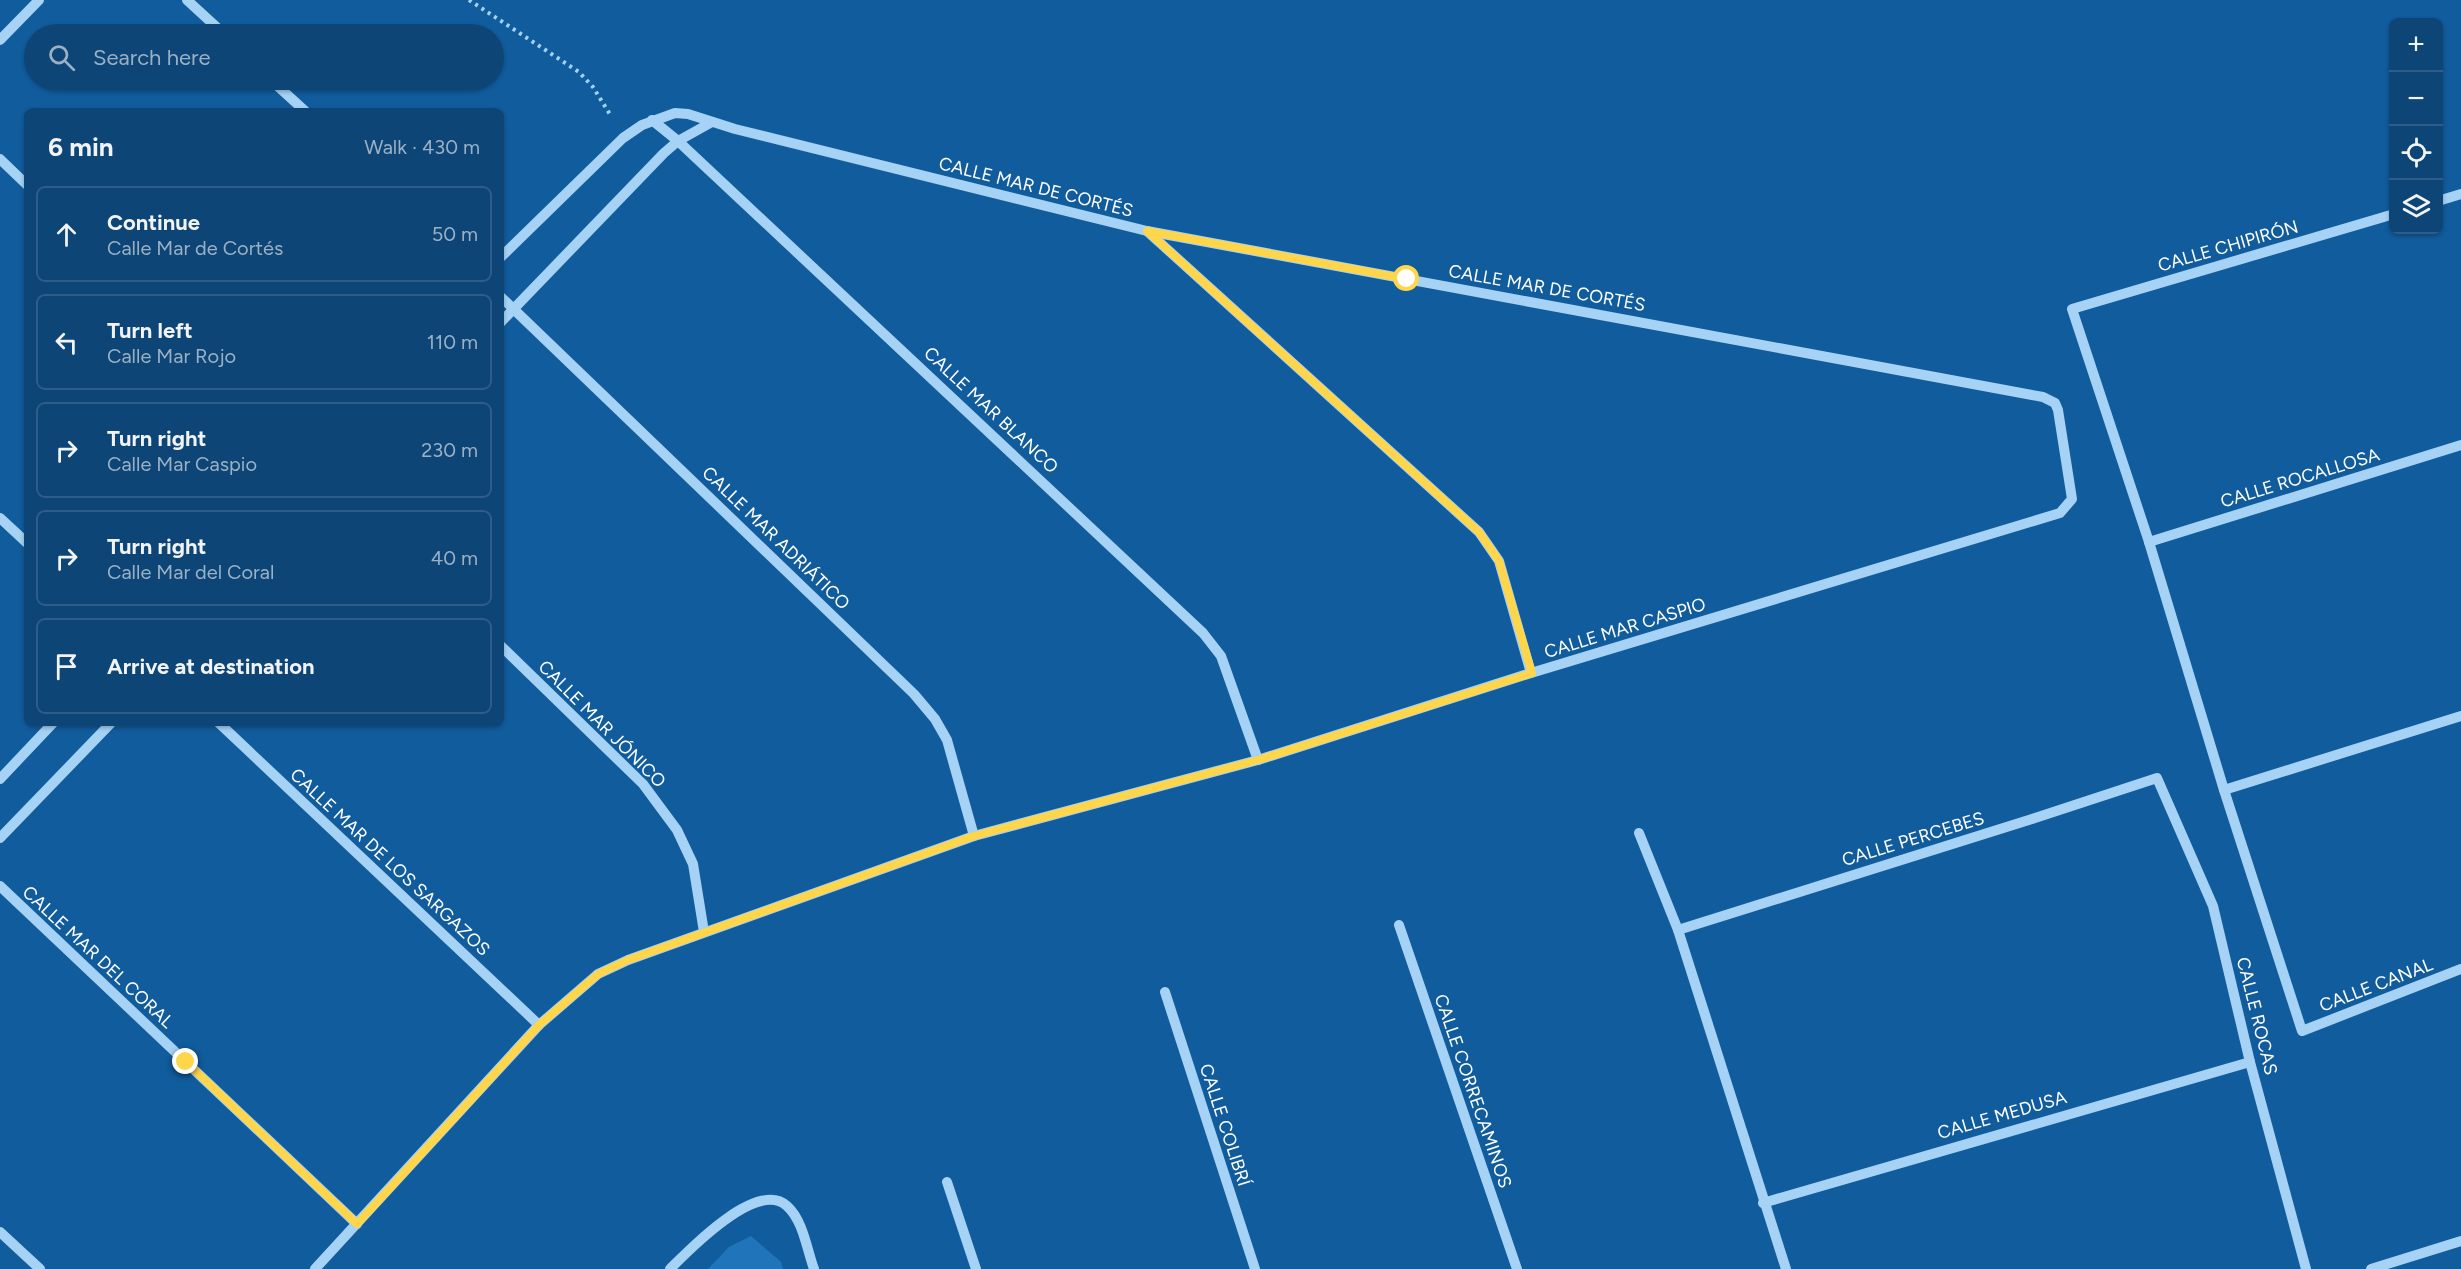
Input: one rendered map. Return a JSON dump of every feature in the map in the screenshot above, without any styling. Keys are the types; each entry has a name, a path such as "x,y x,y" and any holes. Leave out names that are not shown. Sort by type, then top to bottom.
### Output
{"street":[{"path":"0,40 39,0"},
{"path":"188,0 213,24"},
{"path":"282,90 301,108"},
{"name":"CALLE MAR DE CORTÉS","path":"504,254 623,138 652,120 675,113 688,114 735,129 1147,231 2043,397 2055,403 2058,410"},
{"name":"CALLE MAR BLANCO","path":"652,120 678,141 1203,633 1221,656 1258,760"},
{"path":"504,319 678,141 712,122"},
{"path":"0,159 24,182"},
{"path":"2443,200 2461,195"},
{"name":"CALLE CHIPIRÓN","path":"2149,543 2072,309 2389,215"},
{"path":"1147,231 1479,532 1499,561 1532,673"},
{"name":"CALLE MAR ADRIÁTICO","path":"504,300 914,694 935,719 947,740 974,836"},
{"name":"CALLE MAR CASPIO","path":"315,1269 539,1025 598,974 628,960 704,932 974,836 1258,760 1532,673 2060,513 2072,499 2058,410"},
{"name":"CALLE ROCALLOSA","path":"2149,543 2461,445"},
{"path":"0,518 24,540"},
{"path":"2149,543 2224,790 2461,716"},
{"name":"CALLE MAR JÓNICO","path":"504,649 643,784 678,830 693,864 704,932"},
{"path":"0,779 51,726"},
{"path":"0,838 108,726"},
{"name":"CALLE MAR DE LOS SARGAZOS","path":"222,726 539,1025"},
{"name":"CALLE PERCEBES","path":"1678,930 2157,778"},
{"name":"CALLE ROCAS","path":"2157,778 2213,906 2250,1062 2306,1269"},
{"name":"CALLE CANAL","path":"2224,790 2302,1031 2461,969"},
{"path":"1639,833 1678,930 1763,1203 1786,1269"},
{"name":"CALLE MAR DEL CORAL","path":"0,886 357,1224"},
{"name":"CALLE CORRECAMINOS","path":"1399,925 1517,1269"},
{"name":"CALLE COLIBRÍ","path":"1165,992 1255,1269"},
{"name":"CALLE MEDUSA","path":"1763,1203 2250,1062"},
{"path":"947,1182 976,1269"},
{"path":"670,1269 696,1242 733,1214 755,1203 773,1199 785,1204 792,1212 814,1269"},
{"path":"0,1232 40,1269"},
{"path":"2371,1269 2461,1241"}],"path":[{"path":"469,0 579,72 592,87 623,138"}],"shaded area":[{"path":"751,1236 781,1262 783,1269 708,1269 729,1247"}],"route":[{"path":"186,1062 357,1224 539,1025 598,974 628,960 704,932 974,836 1258,760 1532,673 1499,561 1479,532 1147,231 1407,279"}]}
